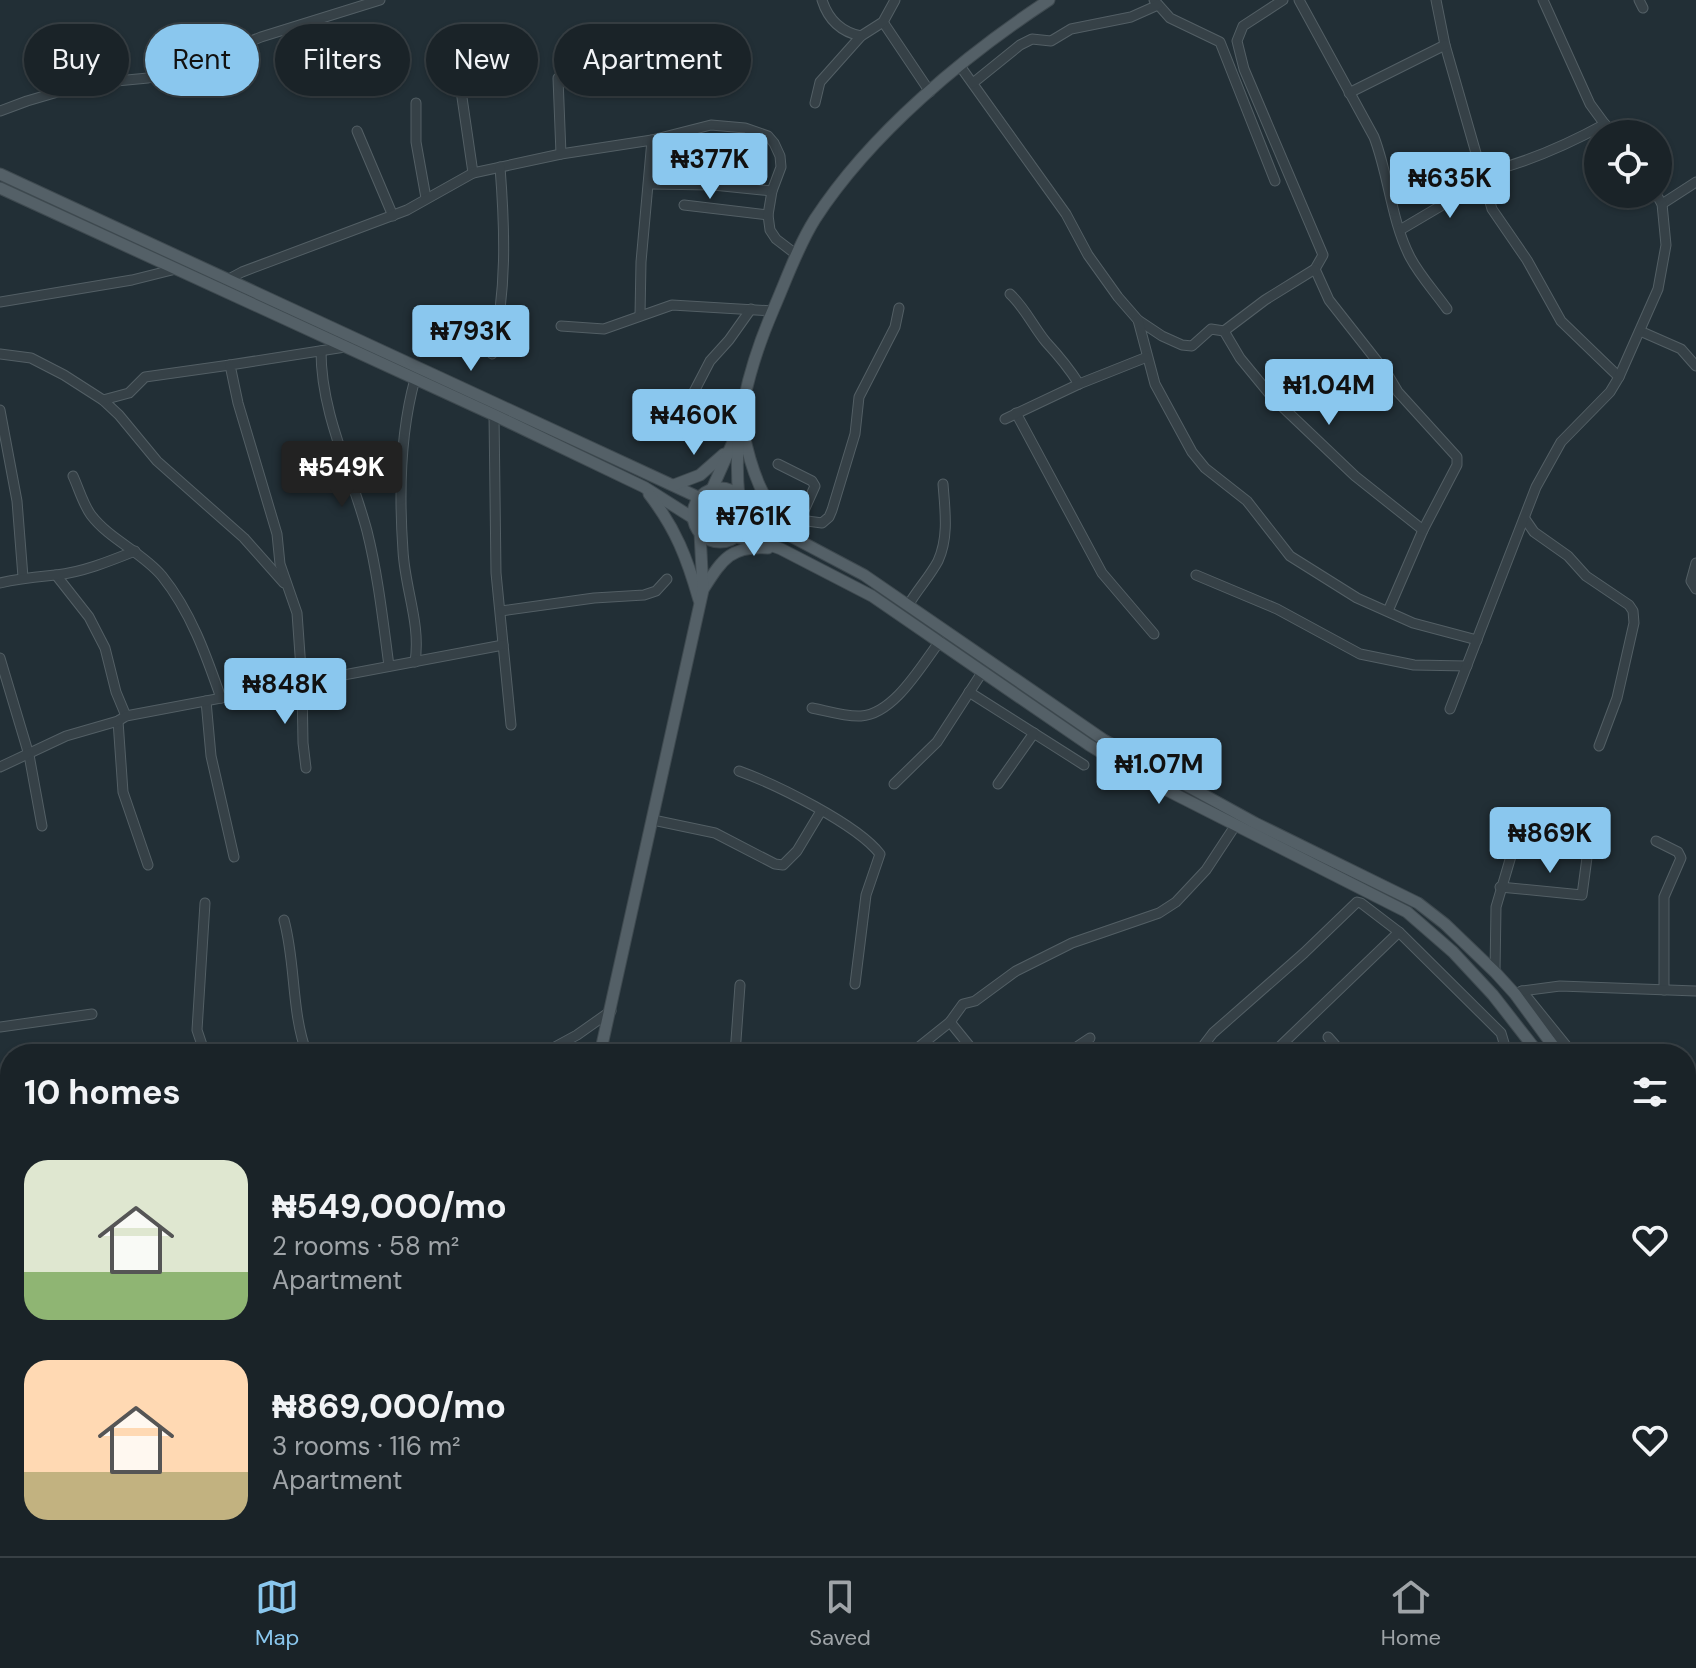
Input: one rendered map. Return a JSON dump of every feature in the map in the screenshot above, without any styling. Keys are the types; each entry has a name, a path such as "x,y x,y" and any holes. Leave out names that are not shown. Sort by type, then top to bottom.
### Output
{"main road":[{"path":"739,497 740,424 753,357 814,221 884,136 930,92 1049,0"},
{"path":"0,174 700,498"},
{"path":"0,188 494,415 644,487 693,518 700,533 704,585 603,1044"},
{"path":"693,518 700,498 712,489 740,424"},
{"path":"740,424 761,492 770,509 799,541"},
{"path":"674,485 700,475 728,451"},
{"path":"644,487 673,526 700,603"},
{"path":"712,489 730,490 739,497 747,513 864,575 1104,740 1255,823 1418,903 1518,992 1552,1044"},
{"path":"704,585 731,539 745,524 747,513"},
{"path":"700,533 710,540 756,540 781,549 872,596 1089,745 1143,778 1374,894 1426,926 1493,995 1531,1044"},
{"path":"704,585 720,563 735,551 747,548 781,549"}],"street":[{"path":"0,111 85,84 148,78 174,72 261,37 380,0"},
{"path":"822,0 828,15 838,25 861,36"},
{"path":"815,103 820,82 861,36 883,22 895,0"},
{"path":"1138,320 1182,345 1192,346 1211,329 1224,331 1265,300 1315,269 1323,255 1255,96 1237,41 1243,26 1283,0"},
{"path":"1299,0 1381,157 1411,259 1447,309"},
{"path":"1436,0 1445,45 1492,209 1527,260 1561,321 1619,377"},
{"path":"1543,0 1590,104 1602,120"},
{"path":"973,83 1032,39 1051,41 1071,29 1131,17 1156,3 1170,18 1220,42 1275,181"},
{"path":"883,22 930,92"},
{"path":"1349,93 1445,45"},
{"path":"960,66 1066,214 1088,255 1138,320 1148,347 1147,357 1155,384 1178,428 1205,468 1247,501 1290,556 1357,598 1413,623 1477,640"},
{"path":"462,96 473,173"},
{"path":"559,96 561,154"},
{"path":"416,103 416,142 426,198"},
{"path":"227,280 393,216 473,173 561,154 652,140 711,125 745,128 768,136 780,156 779,174 768,215 770,230 776,239 797,255"},
{"path":"357,131 393,216"},
{"path":"1400,230 1482,178 1551,152 1584,135"},
{"path":"640,315 640,279 652,140"},
{"path":"492,354 504,275 500,167"},
{"path":"1672,198 1696,182"},
{"path":"649,184 713,185 772,191"},
{"path":"684,205 768,215"},
{"path":"1450,709 1536,487 1561,442 1610,392 1658,289 1666,245 1662,208"},
{"path":"0,302 132,280 176,269"},
{"path":"1315,269 1329,300 1398,392 1457,457 1457,465 1423,530 1388,611"},
{"path":"1010,294 1025,309 1044,340 1059,355 1079,384"},
{"path":"561,326 604,329 672,305 773,311"},
{"path":"800,520 822,523 829,517 855,434 859,397 895,327 899,308"},
{"path":"685,409 710,361 751,309"},
{"path":"1224,331 1240,358 1272,397 1355,476 1423,530"},
{"path":"1640,331 1681,349 1696,366"},
{"path":"103,400 129,393 145,377 345,347"},
{"path":"321,351 333,426 366,531 380,598 389,666"},
{"path":"0,354 31,358 103,400 157,461 244,538 287,586"},
{"path":"1005,419 1079,384 1147,357"},
{"path":"230,365 238,403 277,534 280,564 297,613 306,768"},
{"path":"415,379 403,435 403,553 418,644 415,662"},
{"path":"0,410 17,501 23,577"},
{"path":"1016,413 1102,573 1154,634"},
{"path":"494,415 496,573 511,725"},
{"path":"778,464 812,481 815,486 800,520 799,541"},
{"path":"73,476 92,516 160,573 182,605 196,630 221,698"},
{"path":"909,604 937,563 942,548 946,520 943,484"},
{"path":"1525,519 1534,532 1568,556 1586,576 1621,599 1633,611 1634,623 1617,698 1599,746"},
{"path":"1520,532 1534,532"},
{"path":"0,583 23,577 56,575 135,551"},
{"path":"1696,563 1691,581 1696,589"},
{"path":"56,575 89,617 105,648 122,718 123,792 148,865"},
{"path":"1196,575 1277,609 1360,654 1414,665 1467,666"},
{"path":"501,611 594,598 644,595 656,591 667,579"},
{"path":"812,708 860,716 881,711 894,700 940,641"},
{"path":"0,767 66,736 122,718 503,645"},
{"path":"0,658 29,755 42,826"},
{"path":"894,784 937,742 983,671"},
{"path":"969,692 1084,765"},
{"path":"206,701 211,756 234,857"},
{"path":"998,784 1034,733"},
{"path":"739,771 776,786 821,811 866,840 880,854 866,895 855,984"},
{"path":"653,820 715,833 775,864 783,865 797,851 821,811"},
{"path":"922,1044 950,1022 963,1004 975,1001 1016,971 1072,943 1159,913 1176,902 1206,870 1235,826"},
{"path":"1656,841 1678,852 1681,858 1664,897 1664,990"},
{"path":"1495,972 1496,907 1514,846"},
{"path":"1500,887 1582,895 1588,850"},
{"path":"1205,1044 1357,902 1399,932 1501,1033 1504,1044"},
{"path":"202,1044 197,1030 205,903"},
{"path":"284,920 291,945 297,1019 304,1044"},
{"path":"1282,1044 1399,932"},
{"path":"736,1044 740,985"},
{"path":"1518,992 1560,986 1696,991"},
{"path":"1518,992 1564,1044"},
{"path":"560,1044 611,1011"},
{"path":"0,1027 92,1014"},
{"path":"950,1022 968,1044"},
{"path":"1328,1037 1334,1044"},
{"path":"1081,1044 1090,1038"}]}
